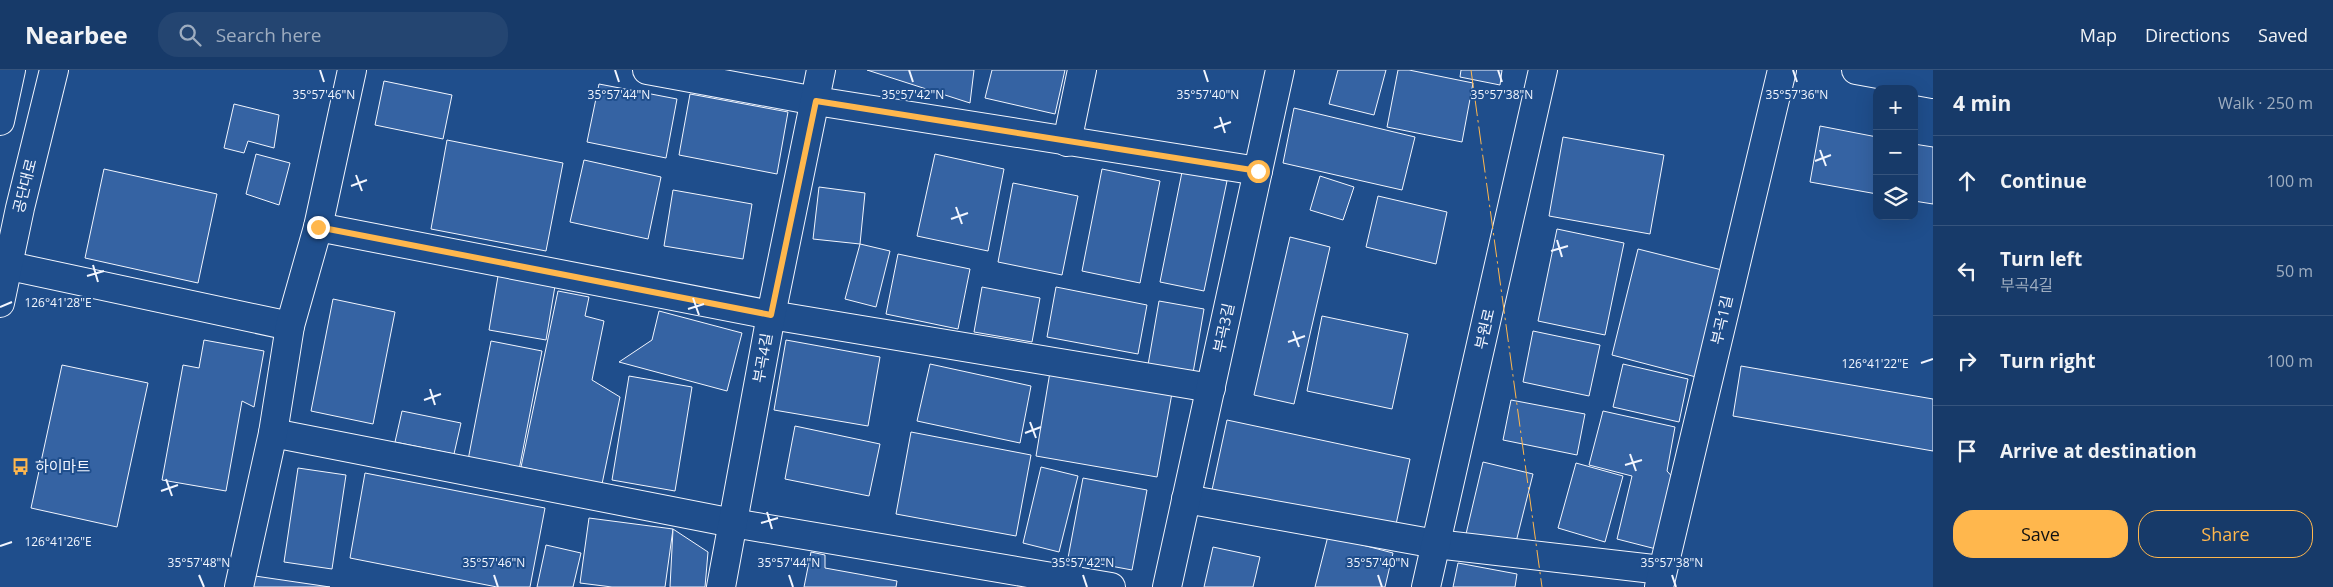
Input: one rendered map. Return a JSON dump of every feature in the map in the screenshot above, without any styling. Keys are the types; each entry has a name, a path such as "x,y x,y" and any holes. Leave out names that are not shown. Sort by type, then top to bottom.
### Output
{"street":[{"path":"0,121 11,70"},
{"name":"공단대로","path":"0,303 4,265 54,70"},
{"path":"239,587 273,433 290,326 318,227 352,70"},
{"path":"648,70 816,101 1258,171"},
{"name":"부곡4길","path":"721,587 771,315 821,70"},
{"path":"1067,142 1082,70"},
{"name":"부곡3길","path":"1167,587 1280,70"},
{"name":"부원로","path":"1426,587 1543,70"},
{"name":"부곡1길","path":"1660,578 1782,70"},
{"path":"1856,70 1933,84"},
{"path":"318,227 771,315 1211,388"},
{"path":"4,265 290,326"},
{"path":"273,433 733,523 1111,587"},
{"path":"1186,499 1436,544 1660,578"}],"building":[{"path":"867,70 974,70 970,103"},
{"path":"992,70 1065,70 1055,114 985,98"},
{"path":"1338,70 1386,70 1374,115 1329,104"},
{"path":"1398,70 1409,70 1473,83 1462,142 1387,127"},
{"path":"1461,70 1502,70 1500,85 1460,77"},
{"path":"384,81 452,95 443,139 375,125"},
{"path":"599,84 677,99 666,158 587,142"},
{"path":"690,94 788,112 777,174 679,155"},
{"path":"234,104 279,115 274,148 248,141 244,153 224,148"},
{"path":"1294,108 1415,137 1402,190 1283,163"},
{"path":"1820,126 1873,136 1873,193 1810,182"},
{"path":"1563,137 1664,155 1650,234 1549,216"},
{"path":"447,140 563,163 546,251 431,229"},
{"path":"1918,145 1933,147 1933,204 1918,202"},
{"path":"256,154 290,163 279,205 246,194"},
{"path":"935,154 1004,169 988,251 917,236"},
{"path":"584,160 661,177 648,239 570,222"},
{"path":"104,169 217,194 198,283 85,258"},
{"path":"1102,169 1160,181 1140,283 1082,271"},
{"path":"1182,172 1227,181 1204,291 1160,282"},
{"path":"1320,176 1354,187 1343,220 1310,210"},
{"path":"1013,183 1078,196 1062,275 998,262"},
{"path":"819,187 865,193 860,244 813,239"},
{"path":"673,190 752,204 743,259 664,246"},
{"path":"1378,196 1447,212 1436,264 1366,247"},
{"path":"1557,229 1624,243 1605,335 1538,321"},
{"path":"1290,237 1330,247 1294,404 1254,395"},
{"path":"860,244 890,251 876,307 845,299"},
{"path":"1638,249 1722,270 1696,377 1612,355"},
{"path":"898,254 970,269 958,329 886,314"},
{"path":"498,276 555,286 546,340 489,330"},
{"path":"982,287 1040,298 1032,342 974,332"},
{"path":"1056,287 1147,305 1138,354 1047,337"},
{"path":"558,291 589,297 585,316 604,321 592,380 620,397 602,484 521,467"},
{"path":"333,299 395,312 373,424 311,411"},
{"path":"1159,301 1204,309 1193,373 1148,365"},
{"path":"659,311 742,333 727,391 619,362 652,340"},
{"path":"1322,316 1408,334 1392,409 1307,391"},
{"path":"1533,331 1600,345 1589,396 1523,382"},
{"path":"204,340 264,351 254,407 242,401 226,491 162,480 183,365 199,368"},
{"path":"786,340 880,357 868,426 774,410"},
{"path":"491,341 542,351 519,470 468,460"},
{"path":"930,364 1031,386 1020,443 917,421"},
{"path":"1623,364 1688,379 1679,422 1613,407"},
{"path":"62,365 148,383 117,527 31,508"},
{"path":"1741,366 1933,399 1933,451 1733,416"},
{"path":"1050,372 1172,393 1157,477 1036,456"},
{"path":"629,376 692,387 675,491 612,480"},
{"path":"1511,400 1585,414 1577,455 1503,440"},
{"path":"402,411 461,423 454,454 395,442"},
{"path":"1603,411 1675,427 1667,471 1676,481 1660,550 1617,539 1632,476 1589,465"},
{"path":"1227,420 1410,459 1395,529 1212,490"},
{"path":"795,426 880,444 869,496 785,479"},
{"path":"911,432 1031,455 1016,536 896,514"},
{"path":"1483,462 1533,474 1515,546 1466,534"},
{"path":"1576,463 1623,476 1605,542 1558,528"},
{"path":"1041,467 1078,476 1059,552 1023,543"},
{"path":"298,468 346,475 332,569 284,562"},
{"path":"365,473 545,508 530,587 497,587 350,558"},
{"path":"1083,478 1147,490 1132,570 1068,558"},
{"path":"589,518 673,529 665,587 612,587 580,583"},
{"path":"673,529 708,552 705,587 670,587"},
{"path":"1328,536 1393,553 1385,587 1315,587"},
{"path":"546,545 581,553 573,587 537,587"},
{"path":"1213,547 1260,557 1253,587 1204,587"},
{"path":"811,552 825,555 825,568 897,581 896,587 804,587"},
{"path":"1458,563 1517,574 1515,587 1453,587"},
{"path":"255,576 330,587 253,587"}],"power":[{"path":"1471,70 1542,587"}],"place":[{"name":"하이마트","path":"21,467"}],"route":[{"path":"318,227 771,315 816,101 1258,171"}]}
